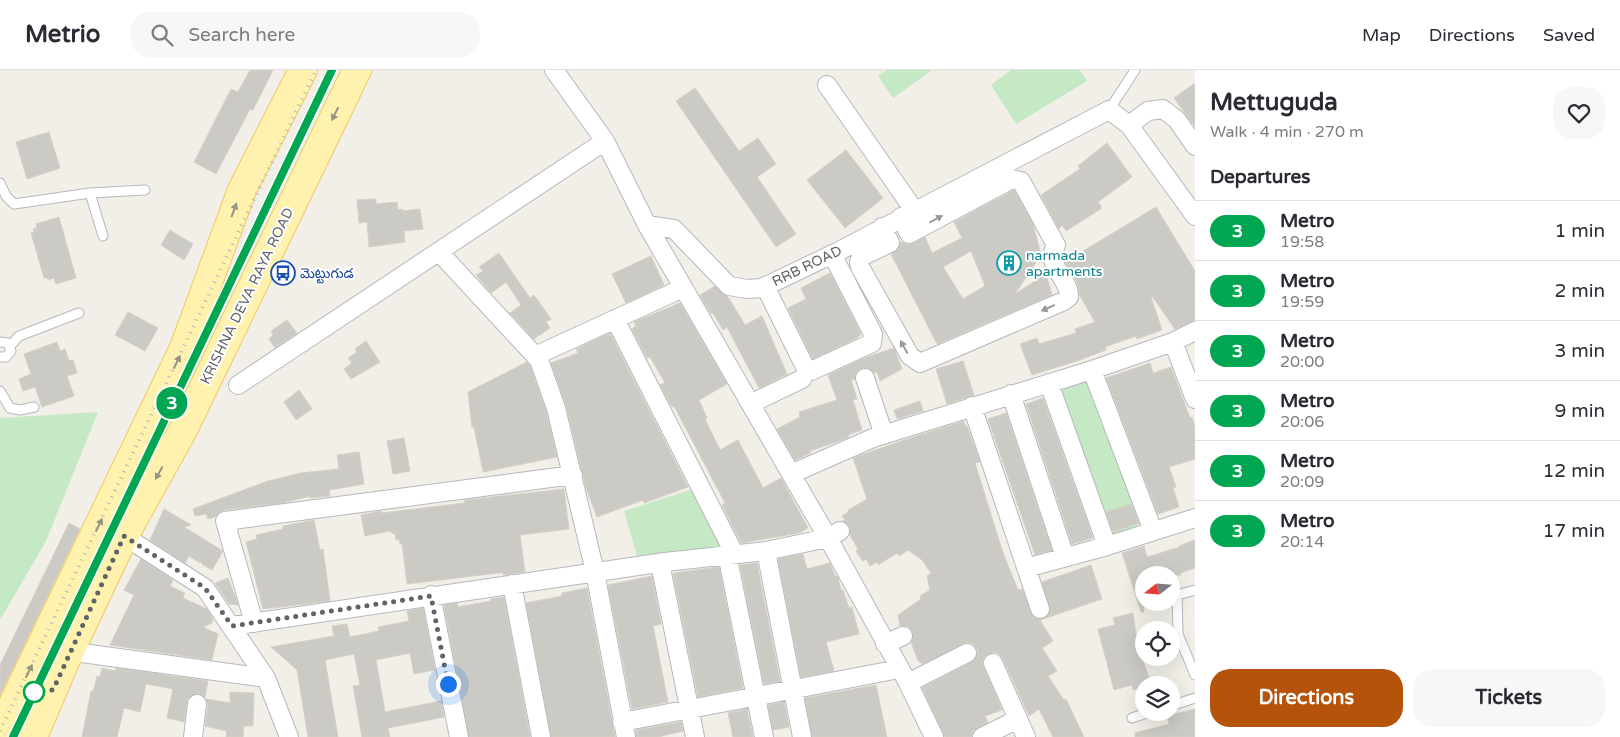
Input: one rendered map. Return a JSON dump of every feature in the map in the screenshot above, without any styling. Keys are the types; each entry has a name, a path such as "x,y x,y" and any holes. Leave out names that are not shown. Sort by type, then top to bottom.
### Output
{"main road":[{"path":"0,731 184,348 242,190 303,70"},
{"name":"KRISHNA DEVA RAYA ROAD","path":"33,737 66,660 129,540 357,70"}],"street":[{"path":"554,70 605,141 647,225 752,403 791,474 834,535 885,644 934,737"},
{"path":"827,85 907,214 909,234"},
{"path":"1129,125 1148,111 1163,109 1176,120 1195,146"},
{"path":"1109,110 1129,125 1195,216"},
{"name":"RRB ROAD","path":"647,225 674,229 729,286 747,289 765,286 832,254 886,235 907,214 1109,110"},
{"path":"238,385 605,141"},
{"path":"1012,179 1022,181 1056,246 1052,256 1057,271 1069,291 1069,297 1064,302 920,363 910,356 860,268 859,262 861,257 886,235 909,234 1012,179"},
{"path":"439,252 539,360 556,408 573,475 595,572 624,730 689,709 794,688 903,676 967,653"},
{"path":"765,286 807,371 811,371 872,343 873,334 832,254"},
{"path":"535,356 683,288"},
{"path":"615,319 730,554 764,737"},
{"path":"791,474 884,435 1092,370 1173,342 1195,331"},
{"path":"1173,342 1195,399"},
{"path":"1092,370 1153,531"},
{"path":"865,378 884,435"},
{"path":"752,403 802,379"},
{"path":"1049,383 1107,546"},
{"path":"1011,394 1065,557"},
{"path":"972,406 1040,609"},
{"path":"254,623 225,521 573,475"},
{"path":"1026,568 1107,546 1195,518"},
{"path":"232,626 595,572 766,551 834,535"},
{"path":"46,737 129,540 205,588 266,678 289,737"},
{"path":"766,551 802,737"},
{"path":"660,563 695,737"},
{"path":"512,584 541,737"},
{"path":"431,596 459,737"},
{"path":"885,644 903,636"},
{"path":"82,653 266,678"},
{"path":"992,663 1026,737"},
{"path":"193,737 198,704"},
{"path":"982,737 1018,719"}],"lane":[{"path":"1109,110 1135,70"},
{"path":"0,184 6,196 14,204 90,193 145,190"},
{"path":"90,193 103,236"},
{"path":"0,367 1,357 9,354 10,346 19,336 79,313"},
{"path":"0,342 8,343 10,346"},
{"path":"0,391 10,408 20,410 34,407"},
{"path":"1195,590 1177,595 1178,634 1195,675"},
{"path":"1180,703 1195,698"}],"green space":[{"path":"887,70 932,70 893,98 878,76"},
{"path":"1011,70 1080,70 1087,81 1016,124 991,85"},
{"path":"1092,370 1153,531 1107,546 1049,383"},
{"path":"98,412 46,541 0,620 0,418"},
{"path":"697,488 734,553 640,566 624,511"}],"building":[{"path":"250,70 273,70 253,110 250,109 216,174 194,162 231,89 238,92"},
{"path":"1195,83 1195,127 1174,98"},
{"path":"695,88 739,151 758,138 776,164 757,177 796,234 776,247 676,101"},
{"path":"49,132 60,168 27,179 16,142"},
{"path":"1107,143 1132,177 1098,202 1102,208 1066,231 1062,225 1059,229 1041,195 1080,169 1078,166"},
{"path":"846,150 883,198 845,228 807,180"},
{"name":"narmada apartments","path":"1014,190 1033,224 1041,255 1015,294 1046,274 1052,295 937,344 891,254 898,249 900,242 909,245 925,237 932,253 962,238 954,222","holes":["971,251 985,286 963,299 943,267"]},
{"path":"376,199 376,204 397,202 398,210 420,209 423,229 404,231 405,242 369,247 367,222 359,223 357,200"},
{"path":"1156,207 1195,271 1195,320 1175,329 1152,296 1162,330 1137,339 1136,336 1105,347 1106,350 1077,361 1032,375 1020,344 1037,338 1039,344 1076,333 1075,329 1095,322 1080,296 1076,280 1065,262"},
{"path":"59,217 76,278 56,284 54,278 48,280 48,278 44,278 31,233 34,232 33,229 37,228 36,224"},
{"path":"170,230 193,244 184,260 161,245"},
{"path":"499,253 530,298 534,295 551,319 546,322 550,328 534,339 510,313 521,305 506,282 491,293 476,275 483,271 479,267"},
{"path":"651,256 664,285 626,303 612,274"},
{"path":"830,273 861,334 857,338 813,359 788,308 806,299 801,288"},
{"path":"715,286 728,297 745,325 762,316 787,374 759,388 727,327 723,330 700,295"},
{"path":"680,303 727,384 699,400 707,418 705,419 720,450 738,440 763,488 781,478 808,528 799,533 741,543 722,505 725,503 674,406 672,407 660,385 665,383 650,357 647,358 632,329 636,326 634,322"},
{"path":"128,312 158,328 145,351 115,335"},
{"path":"287,320 297,333 275,348 269,339 273,335 271,331"},
{"path":"610,333 688,487 644,503 643,500 597,517 586,488 566,405 551,363 578,353 576,349"},
{"path":"366,341 380,362 351,379 344,369 352,363 348,358 357,352 355,349"},
{"path":"57,342 60,351 65,349 69,361 73,360 77,373 67,376 74,396 42,407 35,387 23,391 19,379 31,374 24,354"},
{"path":"894,348 902,369 880,381 877,372 874,373 868,368 862,368 857,371 855,379 851,380 857,399 853,400 862,430 848,435 849,437 810,451 811,453 795,460 777,429 800,417 799,412 837,400 828,375 864,358"},
{"path":"963,361 974,395 947,404 936,369"},
{"path":"527,362 546,411 557,457 483,472 474,427 472,427 468,392"},
{"path":"1150,363 1153,373 1171,367 1195,427 1195,459 1169,467 1176,487 1173,488 1179,507 1158,514 1106,378"},
{"path":"299,390 312,409 296,420 284,402"},
{"path":"1043,398 1093,538 1072,544 1026,404"},
{"path":"920,401 923,411 897,419 894,410"},
{"path":"1006,413 1052,550 1035,555 988,419"},
{"path":"964,421 980,462 975,463 1003,553 1018,590 1022,589 1033,617 1043,619 1040,620 1053,641 1042,648 1057,671 1048,676 1064,700 1066,699 1084,737 1053,737 1039,709 1029,716 1003,659 994,652 985,656 982,662 1002,710 985,716 988,722 973,731 971,737 945,737 922,688 972,662 978,654 977,649 973,644 967,642 923,664 918,661 911,642 913,632 909,627 900,626 898,615 921,599 920,596 930,590 927,576 931,573 922,560 908,550 899,556 897,553 878,565 877,562 870,566 866,559 863,561 856,551 858,549 850,535 849,526 843,521 845,520 842,516 848,510 867,499 853,458"},
{"path":"404,438 410,471 393,474 387,441"},
{"path":"359,452 364,484 329,490 330,496 310,498 310,496 283,503 224,510 215,517 208,519 206,514 195,516 193,509 268,481 301,473 339,469 337,455"},
{"path":"564,489 569,529 520,535 525,572 503,575 503,573 498,573 407,584 402,543 400,544 399,539 396,540 395,533 392,534 391,531 365,536 361,515 381,511 382,513 465,503 464,500"},
{"path":"1131,504 1139,523 1113,532 1106,512"},
{"path":"164,509 191,525 184,527 223,551 212,570 202,564 201,561 200,563 189,556 185,563 150,540"},
{"path":"314,520 320,550 323,549 330,601 263,609 246,542 257,539 256,535 283,529 283,526"},
{"path":"69,523 80,529 0,695 0,665"},
{"path":"1195,540 1195,568 1180,573 1180,566 1135,566 1135,593 1122,553 1144,546 1147,557"},
{"path":"803,554 807,569 830,563 835,576 838,577 841,590 843,590 849,608 852,607 859,634 826,642 834,671 801,677 778,559"},
{"path":"141,559 173,580 170,586 185,593 183,598 207,609 213,619 212,623 203,627 218,634 212,660 110,645 134,595 124,590"},
{"path":"757,563 780,681 764,684 740,565"},
{"path":"1091,565 1102,599 1043,619 1050,612 1042,582"},
{"path":"719,567 743,688 698,697 673,573"},
{"path":"652,576 661,624 653,626 668,702 632,709 608,585"},
{"path":"228,578 238,605 229,604 215,583"},
{"path":"587,588 615,737 551,737 526,603 562,596 562,593"},
{"path":"504,597 530,737 469,737 444,605 457,603 458,607"},
{"path":"423,608 435,670 414,674 410,653 376,660 385,712 441,701 444,717 388,728 390,737 362,737 353,686 360,685 354,654 325,660 338,737 308,737 297,670 271,647 334,636 332,626 347,624 350,637 379,631 378,627 409,621 407,611"},
{"path":"1133,613 1135,666 1145,666 1149,676 1135,676 1135,689 1133,690 1132,685 1114,690 1098,629 1115,625 1113,618"},
{"path":"102,668 115,671 116,668 208,681 205,697 198,693 188,698 184,722 167,718 173,689 146,684 140,712 124,708 117,737 82,737 91,691 93,692 97,676 100,677"},
{"path":"876,685 887,737 812,737 805,698"},
{"path":"230,692 254,693 253,726 244,726 243,737 226,737 227,731 205,726 208,705 206,699 230,703"},
{"path":"784,702 789,727 773,730 768,705"},
{"path":"747,709 753,737 733,737 728,713"},
{"path":"1195,709 1195,737 1135,737 1135,733 1169,724 1168,721 1180,721 1180,713"},
{"path":"681,722 683,731 658,737 636,737 636,730"}],"railway":[{"path":"0,731 316,70"},
{"path":"13,737 332,70"}],"metro line":[{"name":"3","path":"13,737 332,70"}],"place":[{"name":"narmada apartments","path":"1009,263"},
{"name":"మెట్టుగుడ","path":"283,273"}],"route":[{"path":"34,692 53,690 124,536 205,588 232,626 431,596 448,684"}]}
